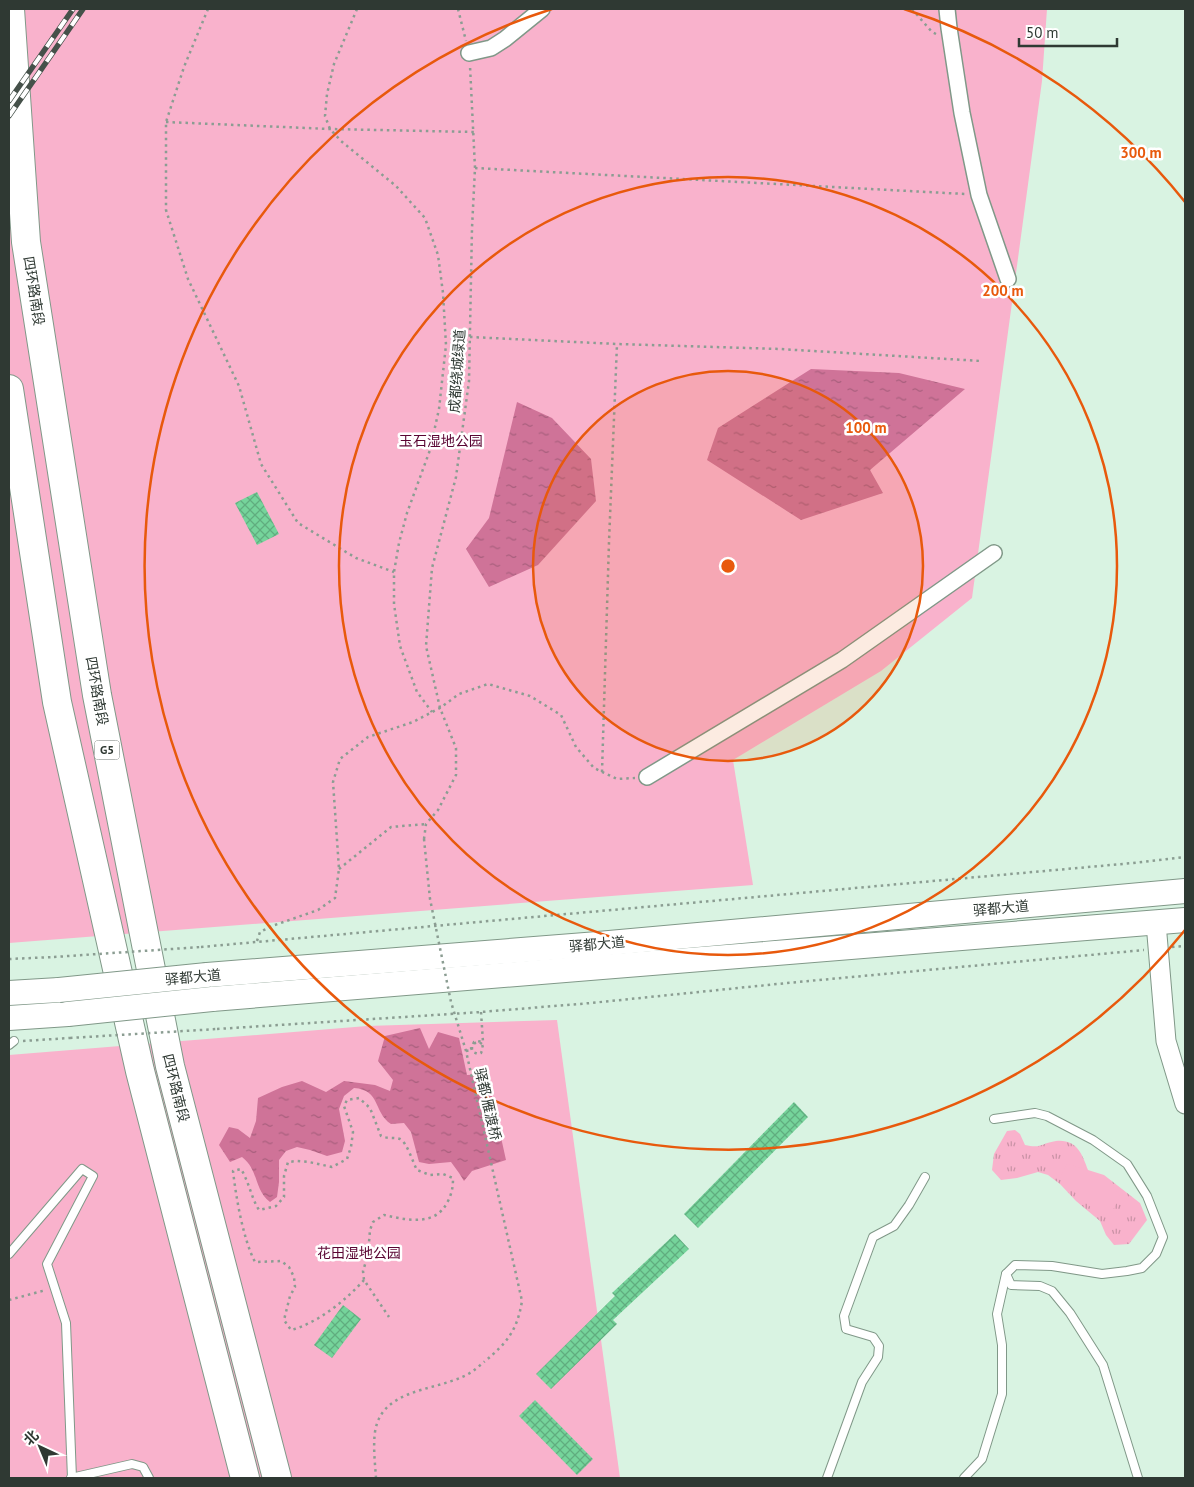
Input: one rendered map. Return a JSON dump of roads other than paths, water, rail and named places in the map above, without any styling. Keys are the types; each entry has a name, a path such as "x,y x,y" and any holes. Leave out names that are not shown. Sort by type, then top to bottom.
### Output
{"highway":[{"name":"四环路南段","path":"10,9 26,242 97,695 170,1066 277,1478"},
{"path":"9,389 57,702 140,1072 245,1478"}],"main road":[{"name":"驿都大道","path":"9,993 59,990 207,975 598,944 1185,891"},
{"name":"驿都大道","path":"10,1035 68,1014 602,966 1185,920"}],"street":[{"path":"469,53 491,48 542,9"},
{"path":"947,9 962,112 979,195 1008,279"},
{"path":"647,777 842,660 994,553"},
{"path":"1156,923 1166,1041 1185,1104"}],"lane":[{"path":"964,1478 982,1459 1002,1394 1002,1345 997,1314 1006,1274 1015,1265 1052,1266 1102,1274 1142,1268 1156,1254 1163,1237 1147,1196 1127,1164 1093,1140 1047,1116 1034,1113 994,1119"},
{"path":"9,1254 82,1169 93,1176 47,1264 66,1323 72,1478 132,1464 143,1467 149,1478"},
{"path":"828,1478 862,1382 878,1357 879,1346 874,1337 846,1329 844,1316 873,1237 894,1226 910,1205 924,1177"},
{"path":"1006,1274 1011,1285 1040,1286 1052,1291 1070,1313 1103,1365 1138,1478"}],"water":[{"path":"811,369 899,373 965,389 870,470 883,493 801,520 707,460 718,428"},
{"path":"517,402 552,418 591,459 596,501 538,565 489,587 466,549 489,518"},
{"path":"420,1028 429,1049 438,1032 459,1038 467,1075 487,1074 506,1160 472,1171 464,1181 451,1162 429,1164 419,1162 411,1132 404,1123 391,1124 381,1114 369,1093 354,1088 344,1096 339,1109 345,1141 342,1152 327,1156 297,1147 286,1151 279,1160 277,1197 270,1202 261,1192 247,1162 242,1157 230,1162 219,1145 229,1127 238,1129 250,1138 256,1121 258,1098 282,1087 302,1081 326,1092 344,1081 375,1085 390,1091 393,1080 378,1061 385,1036"}],"railway":[{"path":"9,101 73,9"},
{"path":"9,116 83,9"}],"park label":[{"name":"玉石湿地公园","path":"441,441"},
{"name":"花田湿地公园","path":"359,1253"}]}
